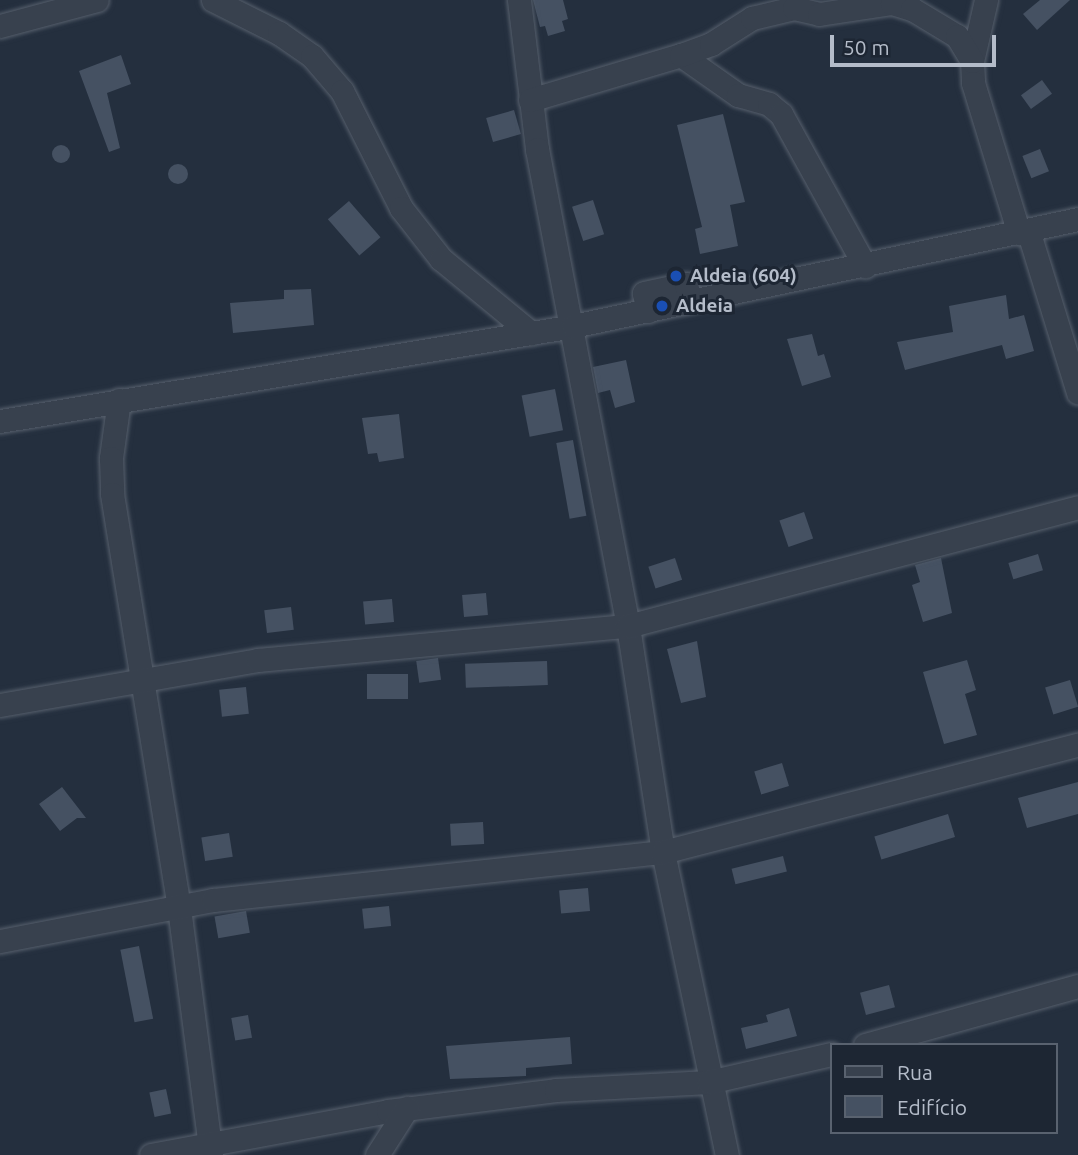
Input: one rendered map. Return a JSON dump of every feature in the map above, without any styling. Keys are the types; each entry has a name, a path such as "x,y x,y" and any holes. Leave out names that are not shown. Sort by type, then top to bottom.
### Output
{"street":[{"path":"0,26 97,0"},
{"path":"213,0 279,33 312,56 342,91 401,208 441,260 531,333"},
{"path":"519,0 530,100 628,626 663,852 709,1082 727,1155"},
{"path":"986,0 972,61 973,83 1078,393"},
{"path":"530,100 681,55 774,10 851,13 892,3 912,9 957,36 972,61"},
{"path":"681,55 738,95 769,104 781,114 865,266"},
{"path":"0,421 573,326 1078,219"},
{"path":"119,400 111,458 112,494 179,908 210,1149"},
{"path":"0,705 142,678 258,660 628,626 1078,507"},
{"path":"0,941 213,900 663,852 1078,745"},
{"path":"872,1043 1078,986"},
{"path":"151,1155 210,1149 407,1108 556,1090 709,1082 830,1054"},
{"path":"377,1155 407,1108"}],"building":[{"path":"533,0 563,0 568,19 562,21 565,31 548,36 545,26 540,27"},
{"path":"1040,0 1070,0 1037,30 1023,14"},
{"path":"121,55 131,84 107,93 120,148 109,152 79,71"},
{"path":"1042,80 1052,94 1031,109 1021,95"},
{"path":"514,110 521,134 493,142 486,118"},
{"path":"723,114 745,202 730,205 738,246 700,254 695,229 702,227 677,125"},
{"path":"61,145 67,148 70,154 67,160 61,163 55,160 52,154 55,148"},
{"path":"1040,149 1049,171 1031,178 1022,156"},
{"path":"178,164 185,167 188,174 185,181 178,184 171,181 168,174 171,167"},
{"path":"593,200 604,234 583,241 572,207"},
{"path":"349,201 380,237 359,256 328,219"},
{"path":"311,289 314,325 233,333 230,303 284,299 284,290"},
{"path":"1006,295 1009,319 1024,315 1034,351 1006,359 1002,345 905,370 897,342 953,332 949,306"},
{"path":"812,334 818,356 824,354 831,377 802,386 787,339"},
{"path":"626,360 635,402 615,408 610,390 598,393 593,367"},
{"path":"555,389 563,430 530,437 522,395"},
{"path":"399,414 404,458 379,462 377,453 368,454 362,418"},
{"path":"573,440 586,516 570,519 556,443"},
{"path":"804,512 813,538 789,547 779,520"},
{"path":"1038,554 1043,570 1013,579 1008,563"},
{"path":"675,558 682,580 655,589 648,567"},
{"path":"941,558 952,613 923,622 912,585 920,582 915,565"},
{"path":"486,593 488,615 464,617 462,595"},
{"path":"392,599 394,622 365,624 363,602"},
{"path":"291,607 294,630 267,633 264,610"},
{"path":"697,641 706,697 681,703 667,649"},
{"path":"438,658 441,680 419,683 416,661"},
{"path":"967,660 976,690 965,694 977,735 944,744 923,672"},
{"path":"547,661 548,685 466,688 465,664"},
{"path":"367,674 408,674 408,699 367,699"},
{"path":"1070,680 1078,707 1053,714 1045,688"},
{"path":"246,687 249,714 222,717 219,690"},
{"path":"782,763 789,786 761,794 754,771"},
{"path":"1078,782 1078,814 1027,828 1018,798"},
{"path":"62,787 86,818 77,818 60,831 39,804"},
{"path":"948,814 955,837 881,859 874,837"},
{"path":"483,822 484,844 451,846 450,824"},
{"path":"229,833 233,857 205,861 201,837"},
{"path":"783,856 787,872 735,884 732,869"},
{"path":"588,888 590,911 561,913 559,891"},
{"path":"389,906 391,926 364,929 362,909"},
{"path":"246,911 250,933 218,938 214,917"},
{"path":"139,946 153,1019 134,1022 120,950"},
{"path":"889,985 895,1007 866,1015 860,993"},
{"path":"789,1008 797,1036 746,1049 741,1028 768,1022 766,1015"},
{"path":"248,1015 252,1038 235,1041 231,1018"},
{"path":"570,1037 572,1064 526,1068 526,1076 450,1079 446,1046"},
{"path":"166,1089 171,1113 155,1117 149,1093"}],"place":[{"name":"Aldeia (604)","path":"676,276"},
{"name":"Aldeia","path":"662,306"}]}
